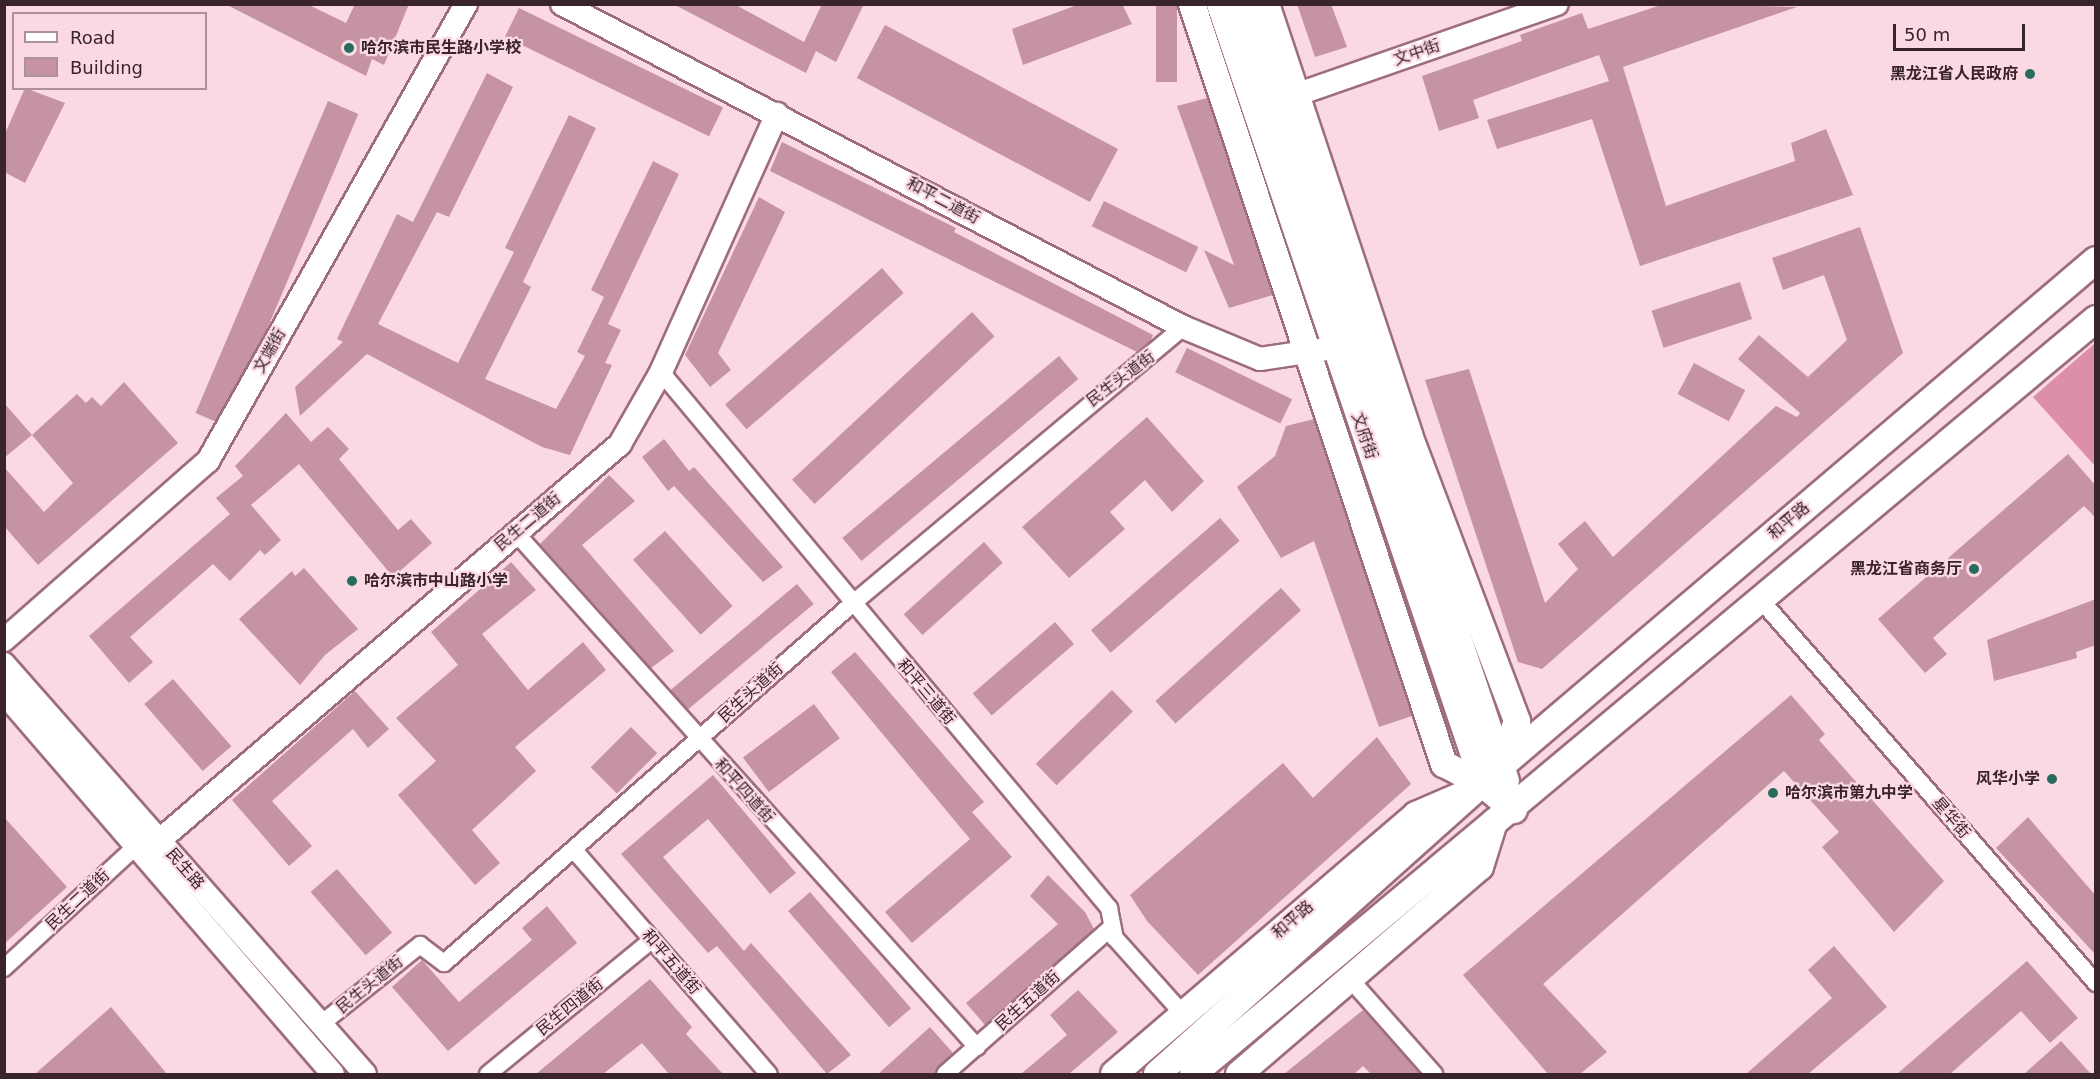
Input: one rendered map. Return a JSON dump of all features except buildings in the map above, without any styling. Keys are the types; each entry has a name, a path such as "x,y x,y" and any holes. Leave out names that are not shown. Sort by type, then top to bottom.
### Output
{"main road":[{"path":"1192,4 1444,764 1484,785 1504,816"},
{"name":"文府街","path":"1220,4 1334,348 1484,785"},
{"name":"文府街","path":"1246,4 1287,98"},
{"name":"文府街","path":"1266,4 1287,98 1501,766 1504,816"},
{"path":"2061,289 2096,248"},
{"name":"和平路","path":"1157,1074 1484,785 1501,766 2096,260"},
{"path":"1193,1074 1504,816 1759,598 2095,320"},
{"name":"和平路","path":"1114,1074 1416,815 1484,785"},
{"path":"1239,1074 1480,867 1504,816"},
{"path":"1317,934 1351,871"},
{"path":"1350,979 1382,915"}],"street":[{"name":"文端街","path":"4,640 208,461 466,4"},
{"name":"和平二道街","path":"562,4 1183,327 1260,359 1334,348"},
{"name":"文中街","path":"1287,98 1557,4"},
{"name":"民生二道街","path":"4,968 150,839 620,444 661,372 777,114"},
{"name":"民生头道街","path":"321,1024 420,945 444,963 852,604 1183,327"},
{"name":"和平三道街","path":"661,372 852,604 1109,908 1112,927 1183,1014"},
{"name":"和平四道街","path":"514,532 698,740 977,1047"},
{"name":"星华街","path":"1759,598 2096,983"},
{"name":"民生路","path":"4,664 150,839 333,1074"},
{"name":"民生路","path":"4,693 150,839 365,1074"},
{"name":"和平五道街","path":"574,850 769,1074"},
{"name":"民生五道街","path":"945,1074 1112,927"},
{"name":"民生四道街","path":"488,1074 652,940"},
{"path":"1350,979 1434,1074"}],"shaded area":[{"path":"2095,343 2095,466 2033,397"}],"place":[{"name":"哈尔滨市民生路小学校","path":"349,48"},
{"name":"黑龙江省人民政府","path":"2030,74"},
{"name":"黑龙江省商务厅","path":"1974,569"},
{"name":"哈尔滨市中山路小学","path":"352,581"},
{"name":"风华小学","path":"2052,779"},
{"name":"哈尔滨市第九中学","path":"1773,793"}]}
